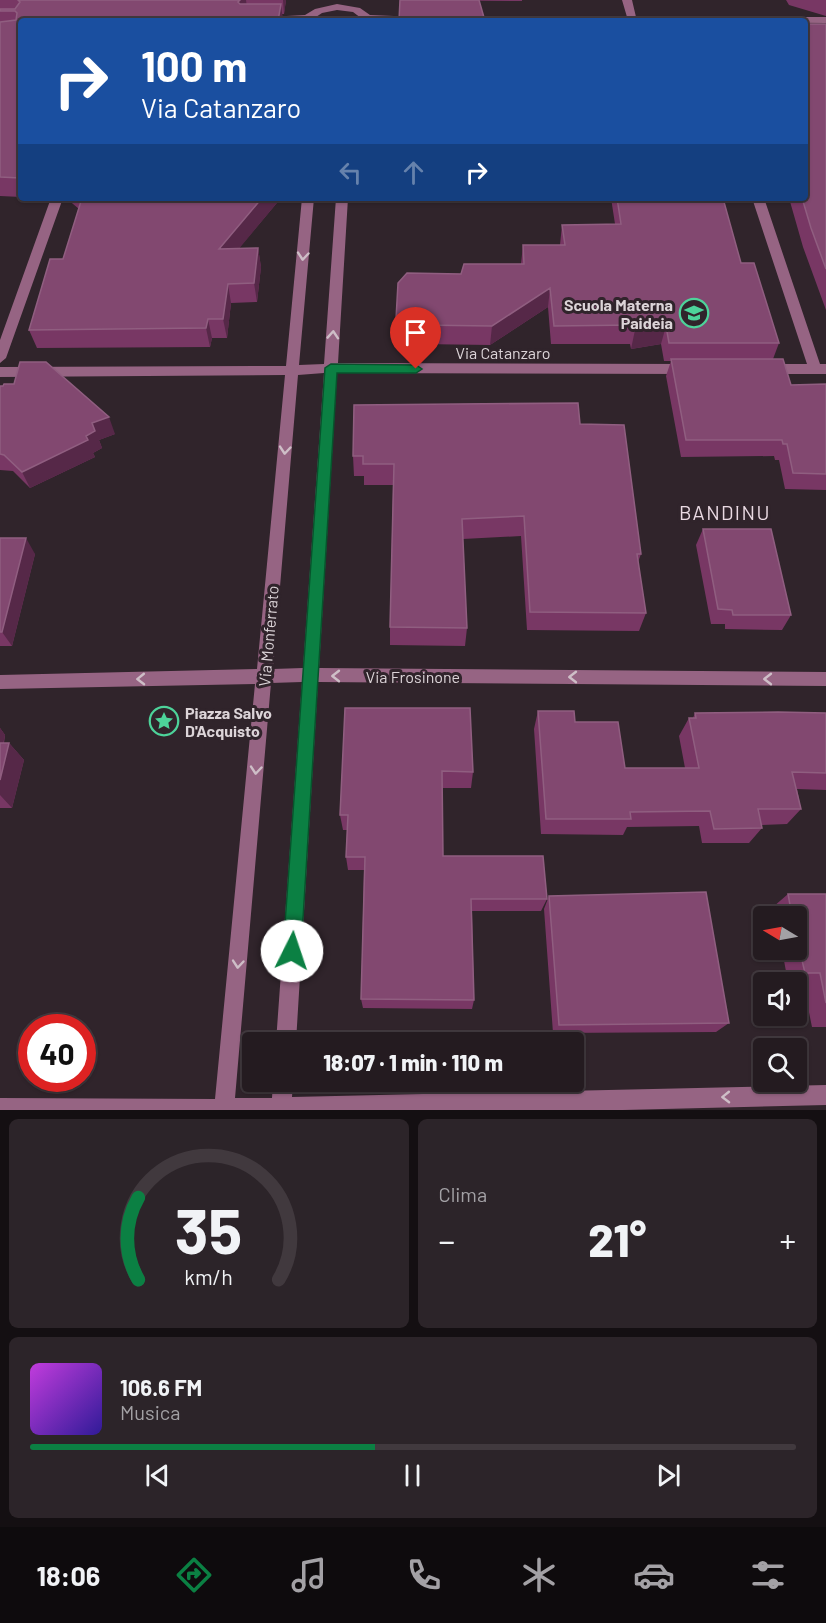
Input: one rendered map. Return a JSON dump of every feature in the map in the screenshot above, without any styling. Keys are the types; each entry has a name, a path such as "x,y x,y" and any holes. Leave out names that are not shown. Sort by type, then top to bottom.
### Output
{"street":[{"path":"627,0 632,18"},
{"path":"308,18 324,5 343,7 354,5 368,18"},
{"path":"808,20 826,20"},
{"path":"0,358 56,201"},
{"name":"Via Monferrato","path":"224,1110 308,201"},
{"path":"287,1032 342,201"},
{"path":"757,369 821,369 759,201"},
{"name":"Via Catanzaro","path":"0,372 292,371 331,368 698,369"},
{"name":"Via Frosinone","path":"0,682 310,675 826,679"},
{"path":"281,1109 282,1092"},
{"path":"0,1108 224,1110 826,1095"}],"building":[{"path":"18,0 240,0 238,2 240,4 281,4 279,18 18,18 18,178 0,177 0,22 16,20 17,13 0,11 0,9 15,9 20,2"},
{"path":"400,0 479,0 484,18 399,18"},
{"path":"808,24 826,24 826,269 803,201 808,201"},
{"path":"81,201 259,201 219,249 258,248 254,283 228,284 223,319 208,319 206,328 29,330 50,259 63,259"},
{"path":"617,201 724,202 741,263 754,263 779,343 669,343 666,326 635,330 634,325 554,326 550,288 492,326 419,325 420,321 396,319 398,283 407,273 461,274 464,264 524,264 523,245 565,245 562,225 621,224"},
{"path":"671,359 783,359 791,385 826,384 826,474 793,473 787,444 783,444 782,440 686,440"},
{"path":"20,362 46,362 109,417 92,423 95,431 86,436 88,440 22,472 0,454 0,386 14,384"},
{"path":"578,403 580,424 624,425 641,554 637,554 646,613 530,612 524,516 462,519 467,628 390,627 394,464 363,464 363,456 353,456 354,405"},
{"path":"703,529 771,529 791,615 733,615 732,610 718,609"},
{"path":"0,538 26,538 2,632 0,632"},
{"path":"345,708 470,708 473,772 442,771 443,856 543,856 547,899 471,899 474,1000 361,999 365,857 346,857 348,815 340,815"},
{"path":"538,711 574,711 575,722 618,722 625,768 699,768 689,718 696,718 695,713 826,713 826,773 792,772 801,809 758,809 762,828 714,829 710,811 630,812 631,819 546,819"},
{"path":"0,743 9,743 0,780"},
{"path":"706,892 729,1023 559,1025 549,896"},
{"path":"788,894 826,894 826,1003 820,973 805,972 802,960 807,960 807,906 790,906"}],"place":[{"name":"Scuola Materna Paideia","path":"694,313"},
{"name":"Piazza Salvo D'Acquisto","path":"164,721"}],"district":[{"name":"BANDINU","path":"725,512"}],"route":[{"path":"292,951 331,368 416,369"}]}
